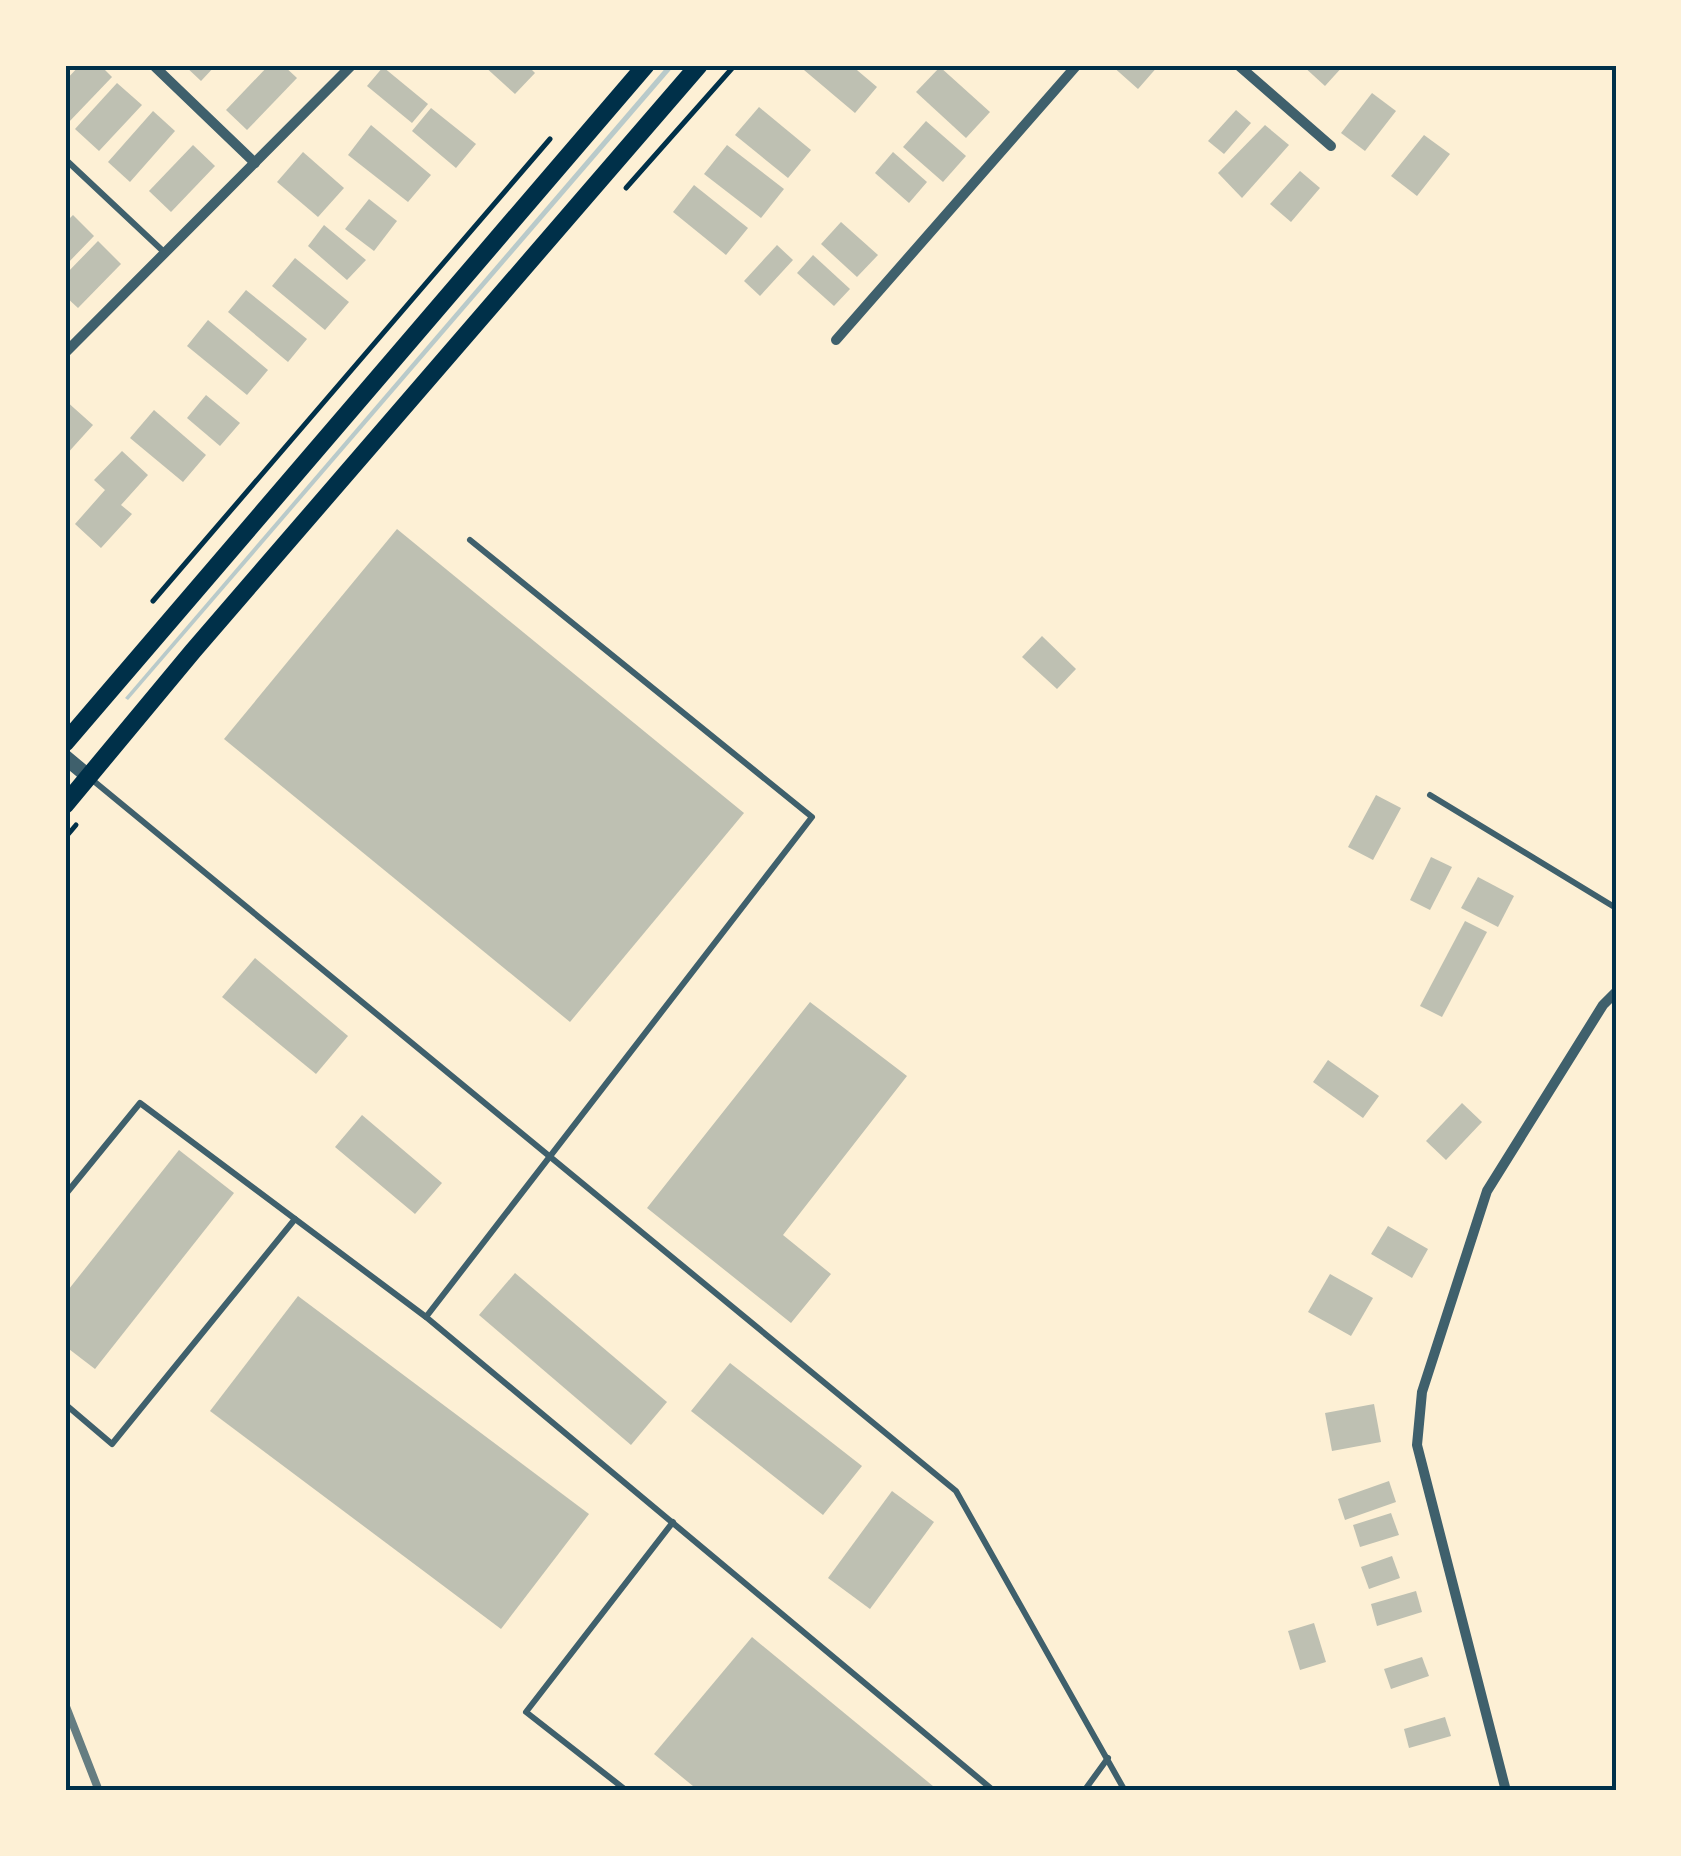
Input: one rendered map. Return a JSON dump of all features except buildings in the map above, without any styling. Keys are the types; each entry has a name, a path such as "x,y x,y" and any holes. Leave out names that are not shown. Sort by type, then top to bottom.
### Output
{"main road":[{"path":"65,743 646,65"},
{"path":"65,805 699,65"}],"street":[{"path":"152,65 255,163"},
{"path":"65,354 352,65"},
{"path":"836,340 1077,65"},
{"path":"1238,65 1331,146"},
{"path":"65,757 89,777"},
{"path":"1506,1791 1417,1446 1422,1392 1487,1191 1603,1005 1616,992"}],"lane":[{"path":"65,159 164,252"},
{"path":"426,1317 812,817 470,540"},
{"path":"89,777 956,1491 1125,1791"},
{"path":"1430,796 1616,908"},
{"path":"65,1195 140,1102 426,1317 994,1791"},
{"path":"65,1404 112,1444 296,1220"},
{"path":"626,1791 526,1712 673,1522"},
{"path":"1084,1791 1108,1758"}],"path":[{"path":"142,614 550,139"}],"shaded area":[{"path":"668,65 675,65 128,700 125,698"}],"railway":[{"path":"65,1704 99,1791"}]}
